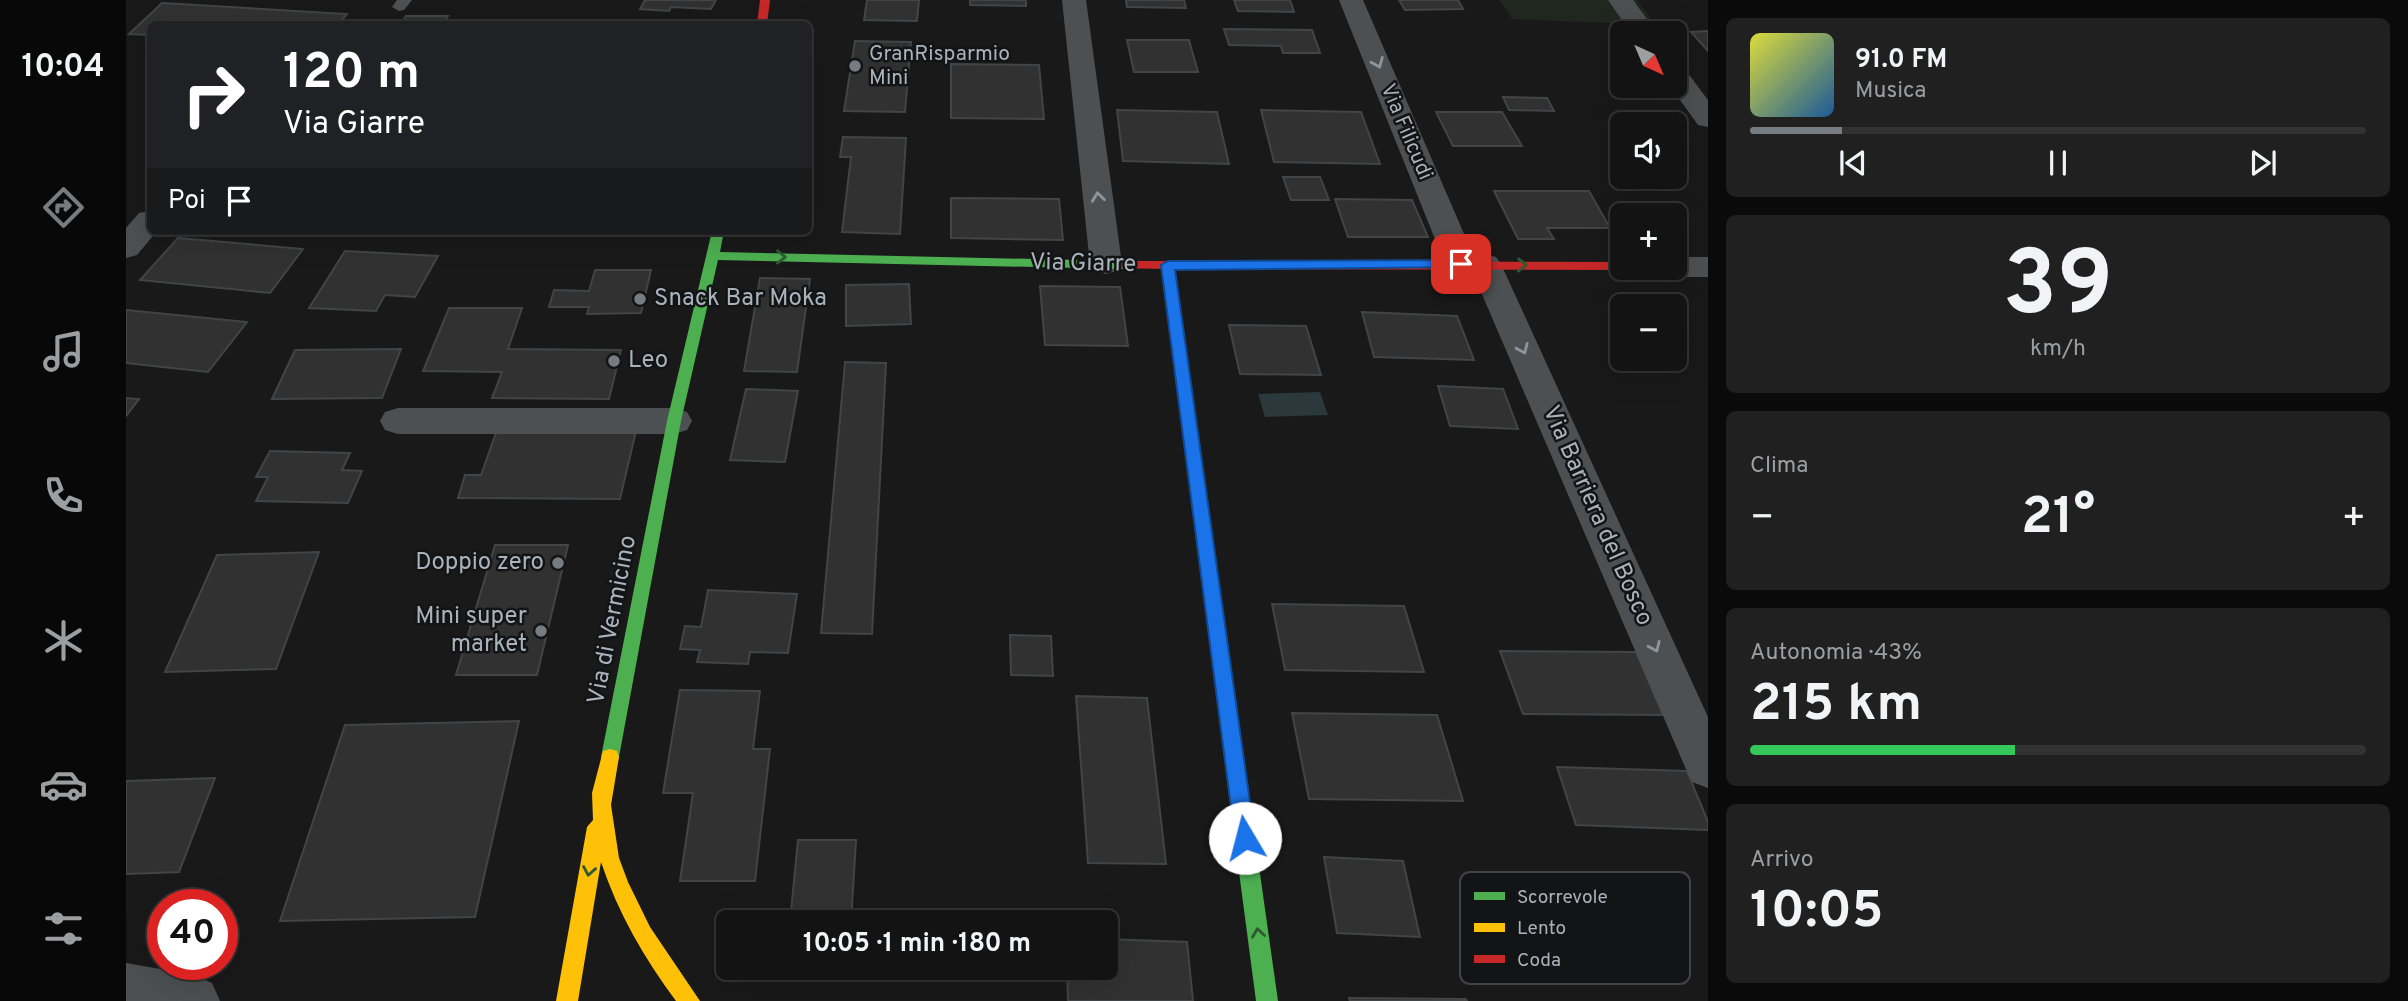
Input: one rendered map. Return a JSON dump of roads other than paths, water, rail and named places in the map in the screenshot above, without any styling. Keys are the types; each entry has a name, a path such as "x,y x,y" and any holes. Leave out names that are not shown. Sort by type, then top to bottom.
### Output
{"street":[{"path":"762,21 765,0"},
{"path":"1074,0 1106,264"},
{"name":"Via Filicudi","path":"1351,0 1474,264"},
{"path":"1620,0 1635,21"},
{"path":"1687,90 1708,119"},
{"path":"126,248 147,224"},
{"name":"Via di Vermicino","path":"689,1001 658,962 615,877 606,844 601,804 674,421 717,235"},
{"name":"Via Giarre","path":"712,256 1168,265 1610,266"},
{"name":"Via Barriera del Bosco","path":"1474,264 1708,767"},
{"path":"1168,265 1267,1001"},
{"path":"1687,267 1708,267"},
{"path":"398,421 674,421"},
{"path":"567,1001 601,804"},
{"path":"657,979 658,962"},
{"path":"126,989 194,1001"}],"place":[{"name":"GranRisparmio Mini","path":"855,66"},
{"name":"Snack Bar Moka","path":"640,299"},
{"name":"Leo","path":"614,361"},
{"name":"Doppio zero","path":"558,563"},
{"name":"Mini super market","path":"541,631"}]}
